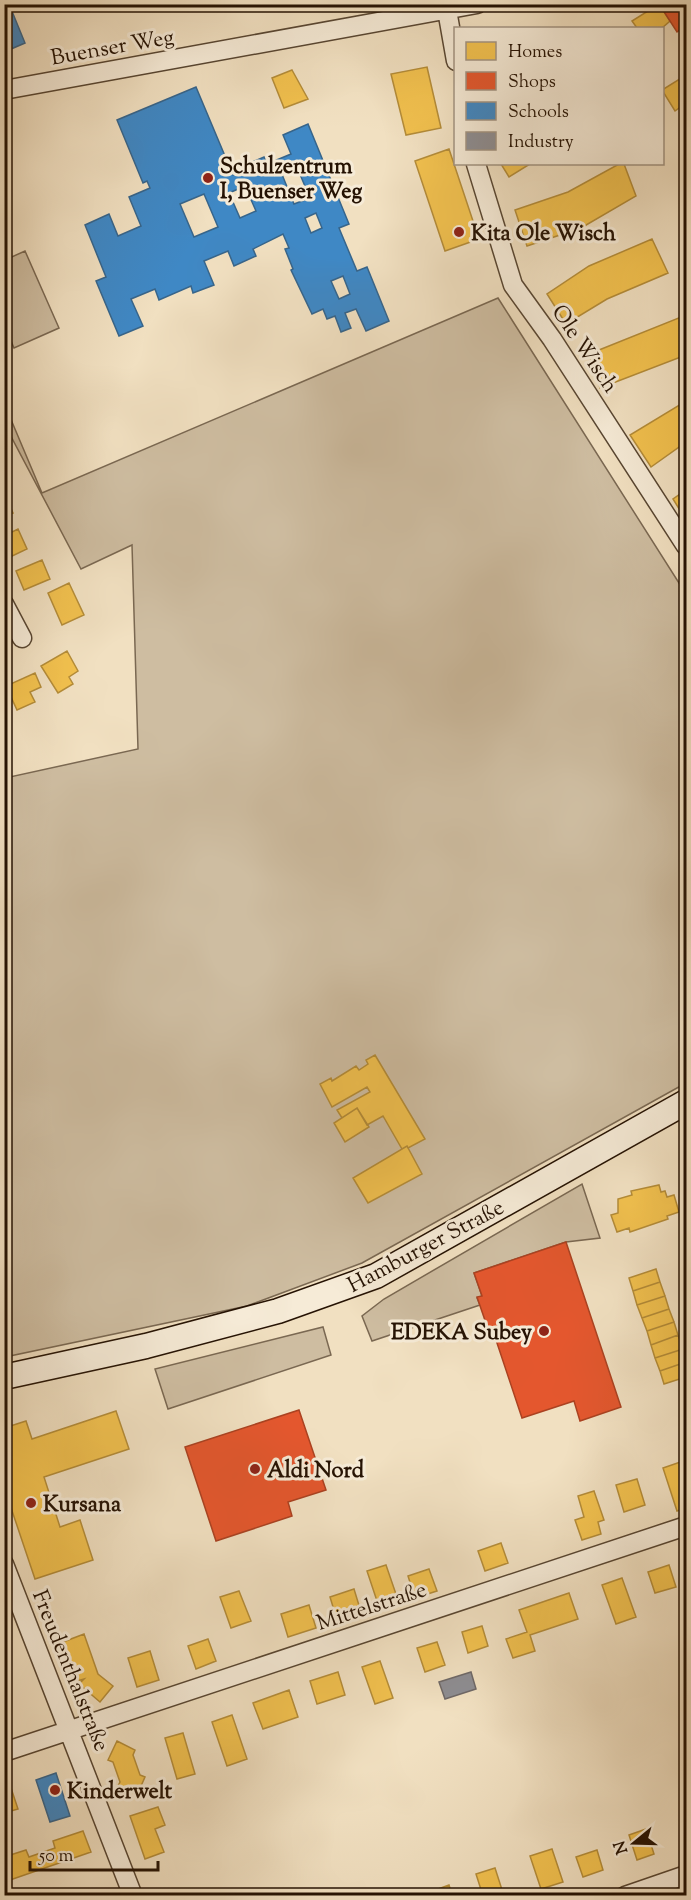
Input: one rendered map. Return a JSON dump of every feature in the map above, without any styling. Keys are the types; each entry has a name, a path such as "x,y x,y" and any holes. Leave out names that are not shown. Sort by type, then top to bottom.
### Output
{"main road":[{"name":"Hamburger Straße","path":"4,1377 146,1346 278,1311 376,1276 687,1102"}],"street":[{"name":"Buenser Weg","path":"4,90 477,4"},
{"path":"447,10 454,50"},
{"name":"Ole Wisch","path":"476,165 513,285 552,339 687,546"},
{"path":"4,604 22,638"},
{"name":"Mittelstraße","path":"4,1752 687,1526"},
{"name":"Freudenthalstraße","path":"4,1564 71,1730 133,1896"},
{"path":"625,1896 667,1889 687,1875"}],"shaded area":[{"path":"25,251 59,328 14,348 5,327 5,260"},
{"path":"498,298 686,594 686,1083 362,1263 247,1306 5,1357 5,778 138,749 132,545 81,569 5,425 4,403 42,493"},
{"path":"582,1184 600,1238 566,1242 474,1273 482,1296 477,1298 480,1305 372,1341 362,1316 384,1299"},
{"path":"323,1327 331,1355 168,1409 155,1369"}],"building: Homes":[{"path":"659,4 670,21 663,27 636,27 632,21"},
{"path":"427,67 441,128 406,135 391,74"},
{"path":"292,70 308,99 284,108 272,78"},
{"path":"686,75 686,103 675,111 664,93 664,89"},
{"path":"449,149 479,239 445,251 415,161"},
{"path":"502,165 528,165 509,177"},
{"path":"617,165 624,165 636,196 581,228 527,246 515,210 568,192"},
{"path":"652,239 668,273 607,299 566,324 547,294 589,266"},
{"path":"686,315 686,355 600,388 589,354"},
{"path":"686,401 686,442 651,467 630,435"},
{"path":"686,490 686,520 673,499"},
{"path":"4,493 13,513 4,516"},
{"path":"18,529 27,549 8,558 4,551 4,536"},
{"path":"42,560 50,579 24,590 16,571"},
{"path":"69,583 84,615 62,625 48,593"},
{"path":"67,651 78,671 69,677 73,684 58,693 41,666"},
{"path":"35,673 41,687 30,692 35,702 17,710 6,686"},
{"path":"375,1055 425,1139 408,1148 407,1146 402,1149 383,1116 367,1125 357,1108 342,1118 337,1110 370,1092 367,1087 332,1107 320,1084 331,1078 332,1081 356,1066 359,1070 368,1064 366,1060"},
{"path":"357,1108 369,1127 345,1142 334,1123"},
{"path":"407,1146 422,1174 368,1203 353,1178"},
{"path":"659,1185 661,1192 665,1191 667,1197 674,1195 679,1212 667,1216 668,1219 630,1232 629,1228 617,1232 611,1215 618,1213 618,1199 632,1195 631,1191"},
{"path":"656,1269 660,1282 633,1291 629,1278"},
{"path":"660,1282 665,1296 637,1305 633,1291"},
{"path":"665,1296 669,1309 642,1318 637,1305"},
{"path":"669,1309 674,1322 647,1331 642,1318"},
{"path":"674,1322 678,1335 651,1345 647,1331"},
{"path":"678,1335 683,1349 655,1358 651,1345"},
{"path":"683,1349 686,1362 660,1371 655,1358"},
{"path":"686,1362 686,1377 664,1384 660,1371"},
{"name":"Kursana","path":"116,1411 129,1449 44,1477 60,1527 80,1520 93,1560 35,1579 4,1487 4,1428 26,1421 32,1439"},
{"path":"686,1460 686,1508 677,1511 663,1468"},
{"path":"637,1479 645,1505 624,1512 616,1485"},
{"path":"594,1491 604,1520 598,1522 601,1534 582,1540 575,1520 584,1517 578,1496"},
{"path":"501,1543 508,1563 485,1571 478,1551"},
{"path":"386,1565 397,1597 378,1604 367,1571"},
{"path":"669,1565 676,1587 655,1593 648,1572"},
{"path":"429,1569 437,1591 415,1598 408,1576"},
{"path":"622,1578 636,1617 616,1624 602,1585"},
{"path":"354,1589 361,1612 337,1620 330,1597"},
{"path":"239,1591 251,1621 231,1628 220,1597"},
{"path":"569,1593 578,1619 530,1635 535,1651 513,1658 506,1639 527,1632 519,1610"},
{"path":"309,1605 316,1628 288,1637 281,1614"},
{"path":"482,1626 488,1646 468,1653 462,1632"},
{"path":"84,1634 98,1674 113,1686 100,1702 79,1684 84,1679 77,1681 63,1642"},
{"path":"208,1639 216,1661 196,1669 188,1646"},
{"path":"437,1642 445,1665 425,1672 417,1648"},
{"path":"150,1651 159,1680 137,1687 128,1658"},
{"path":"380,1661 393,1698 375,1704 362,1667"},
{"path":"338,1672 345,1695 317,1704 310,1681"},
{"path":"289,1690 298,1717 263,1729 253,1703"},
{"path":"232,1715 247,1759 227,1766 212,1722"},
{"path":"183,1733 195,1774 177,1779 165,1738"},
{"path":"117,1741 135,1750 133,1755 140,1775 145,1777 137,1795 118,1786 120,1782 113,1762 108,1760"},
{"path":"10,1785 18,1809 4,1813 4,1787"},
{"path":"158,1807 165,1825 155,1829 164,1852 145,1859 130,1816"},
{"path":"646,1829 654,1854 637,1860 629,1835"},
{"path":"83,1831 91,1852 10,1880 4,1857 26,1850 29,1857 55,1848 53,1841"},
{"path":"552,1849 563,1882 541,1889 530,1856"},
{"path":"597,1850 603,1870 583,1877 576,1857"},
{"path":"495,1868 504,1896 483,1896 476,1874"},
{"path":"449,1885 452,1895 461,1892 462,1896 432,1896 430,1892"}],"building: Shops":[{"path":"659,4 686,4 686,25 677,32"},
{"name":"EDEKA Subey","path":"566,1242 621,1407 580,1421 574,1401 522,1418 493,1331 489,1332 477,1297 482,1296 474,1273"},
{"name":"Aldi Nord","path":"299,1410 326,1490 288,1502 292,1516 216,1541 185,1447"}],"building: Schools":[{"path":"4,4 9,4 25,43 4,52"},
{"path":"196,87 233,175 240,172 238,168 264,157 267,164 291,154 283,135 308,124 349,224 339,228 357,271 367,267 389,321 366,331 356,309 345,313 351,328 341,332 335,316 327,319 323,309 312,314 291,270 293,269 285,249 289,248 283,234 253,249 256,256 234,266 228,251 204,261 214,285 193,293 191,286 159,300 155,289 131,299 143,326 119,336 96,281 106,277 85,225 109,214 118,236 141,226 129,197 150,188 147,181 143,183 117,120","holes":["296,165 310,198 294,204 281,172","245,186 256,211 240,218 229,193","204,194 218,227 194,237 180,204","316,213 322,228 311,233 305,218","343,276 350,294 339,299 331,281"]},
{"path":"56,1773 70,1816 50,1822 36,1780"}],"building: Industry":[{"path":"471,1672 476,1689 445,1699 439,1682"}],"place":[{"name":"Schulzentrum I, Buenser Weg","path":"208,178"},
{"name":"Kita Ole Wisch","path":"459,232"},
{"name":"EDEKA Subey","path":"544,1331"},
{"name":"Aldi Nord","path":"255,1469"},
{"name":"Kursana","path":"31,1503"},
{"name":"Kinderwelt","path":"55,1790"}]}
